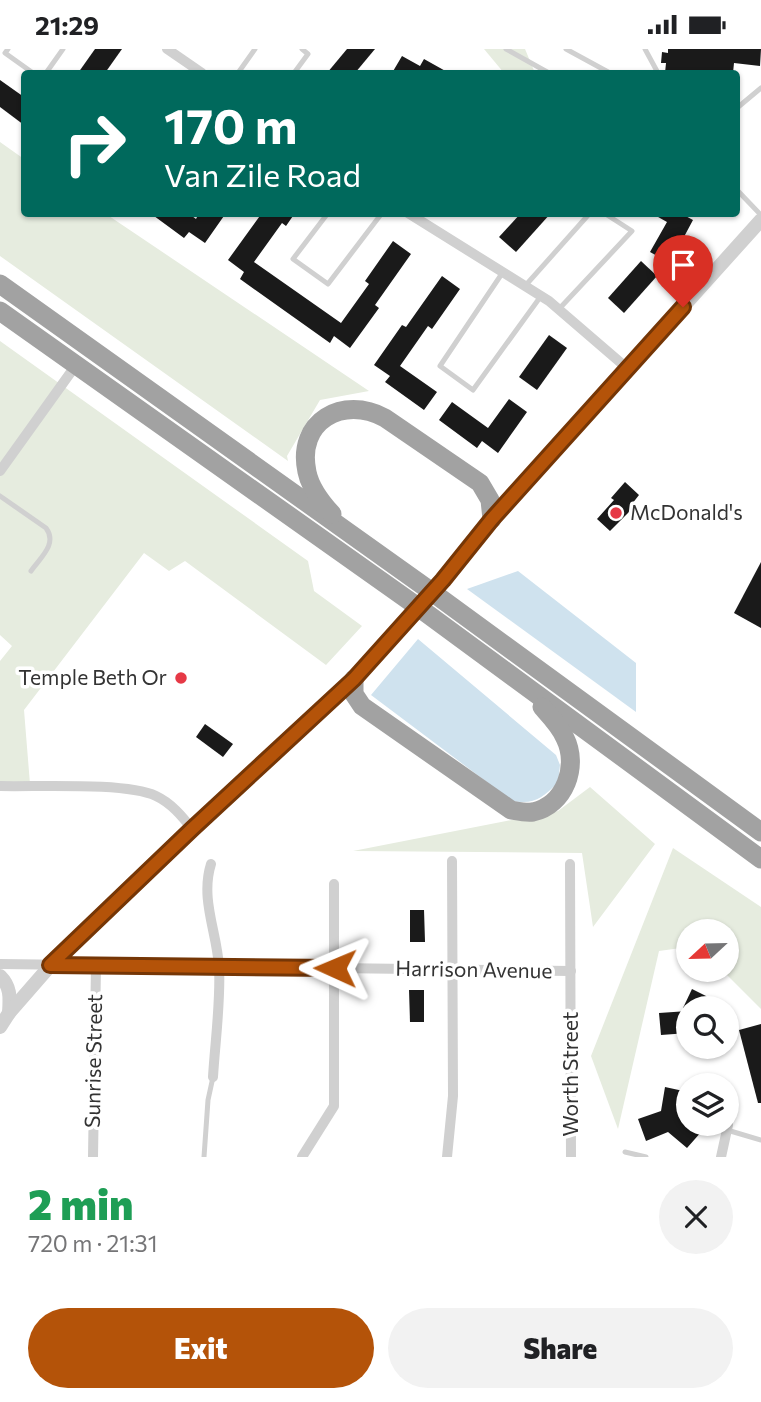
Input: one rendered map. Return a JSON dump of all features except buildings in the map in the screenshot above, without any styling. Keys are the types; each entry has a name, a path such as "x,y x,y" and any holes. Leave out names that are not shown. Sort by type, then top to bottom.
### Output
{"highway":[{"path":"0,284 346,530 761,832"},
{"path":"0,311 418,607 761,859"},
{"path":"346,530 321,501 307,473 306,456 309,436 316,426 327,415 342,409 372,411 386,418 480,483 490,500 492,519"},
{"path":"354,679 354,694 362,706 511,810 532,812 549,804 564,789 572,765 566,740 554,721 515,678"}],"street":[{"path":"167,49 198,70"},
{"path":"421,217 559,309 628,369"},
{"path":"0,1027 50,965 354,679 432,592 492,519 761,218"},
{"path":"0,471 76,365"},
{"path":"0,786 142,791 178,811 192,829"},
{"path":"447,1157 453,1074 452,861"},
{"path":"211,863 207,876 207,900 219,967 213,1077"},
{"name":"Worth Street","path":"570,864 571,1157"},
{"path":"302,1157 334,1106 334,884"},
{"name":"Harrison Avenue","path":"0,964 571,971"},
{"name":"Sunrise Street","path":"93,1157 96,965"},
{"path":"0,976 10,991 9,1013"},
{"path":"721,1157 726,1136"}],"lane":[{"path":"8,49 5,53 29,70"},
{"path":"48,70 63,49"},
{"path":"239,70 255,49"},
{"path":"296,70 308,54 302,49"},
{"path":"506,49 543,70"},
{"path":"566,49 604,70"},
{"path":"645,49 656,70"},
{"path":"740,106 761,88"},
{"path":"740,194 761,218"},
{"path":"325,217 293,259 328,284 379,217"},
{"path":"525,286 586,217"},
{"path":"559,309 632,231 610,217"},
{"path":"503,272 440,366 473,390 541,296"},
{"path":"0,496 50,533 50,545 31,571"},
{"path":"204,1157 208,1100 213,1077"},
{"path":"739,1134 761,1140"},
{"path":"625,1152 646,1157"}],"shaded area":[{"path":"484,49 525,49 534,70 502,70"},
{"path":"0,142 21,157 21,217 110,217 369,391 320,400 287,456 288,461 0,256"},
{"path":"0,341 308,561 314,591 362,626 326,665 185,561 169,571 144,553 24,710 30,784 0,783 0,661 12,646 0,635"},
{"path":"590,787 655,844 593,927 582,853 353,851 558,811"},
{"path":"673,848 761,907 761,1009 734,982 739,982 739,919 676,919 676,949 659,951 618,1129 591,1056"}],"water":[{"path":"518,571 636,663 636,712 467,589"},
{"path":"418,639 556,755 560,765 558,783 547,793 532,801 512,801 371,695"}],"place":[{"name":"McDonald's","path":"616,513"},
{"name":"Temple Beth Or","path":"181,678"}],"route":[{"path":"335,968 50,965 354,679 443,580 492,519 683,307"}]}
